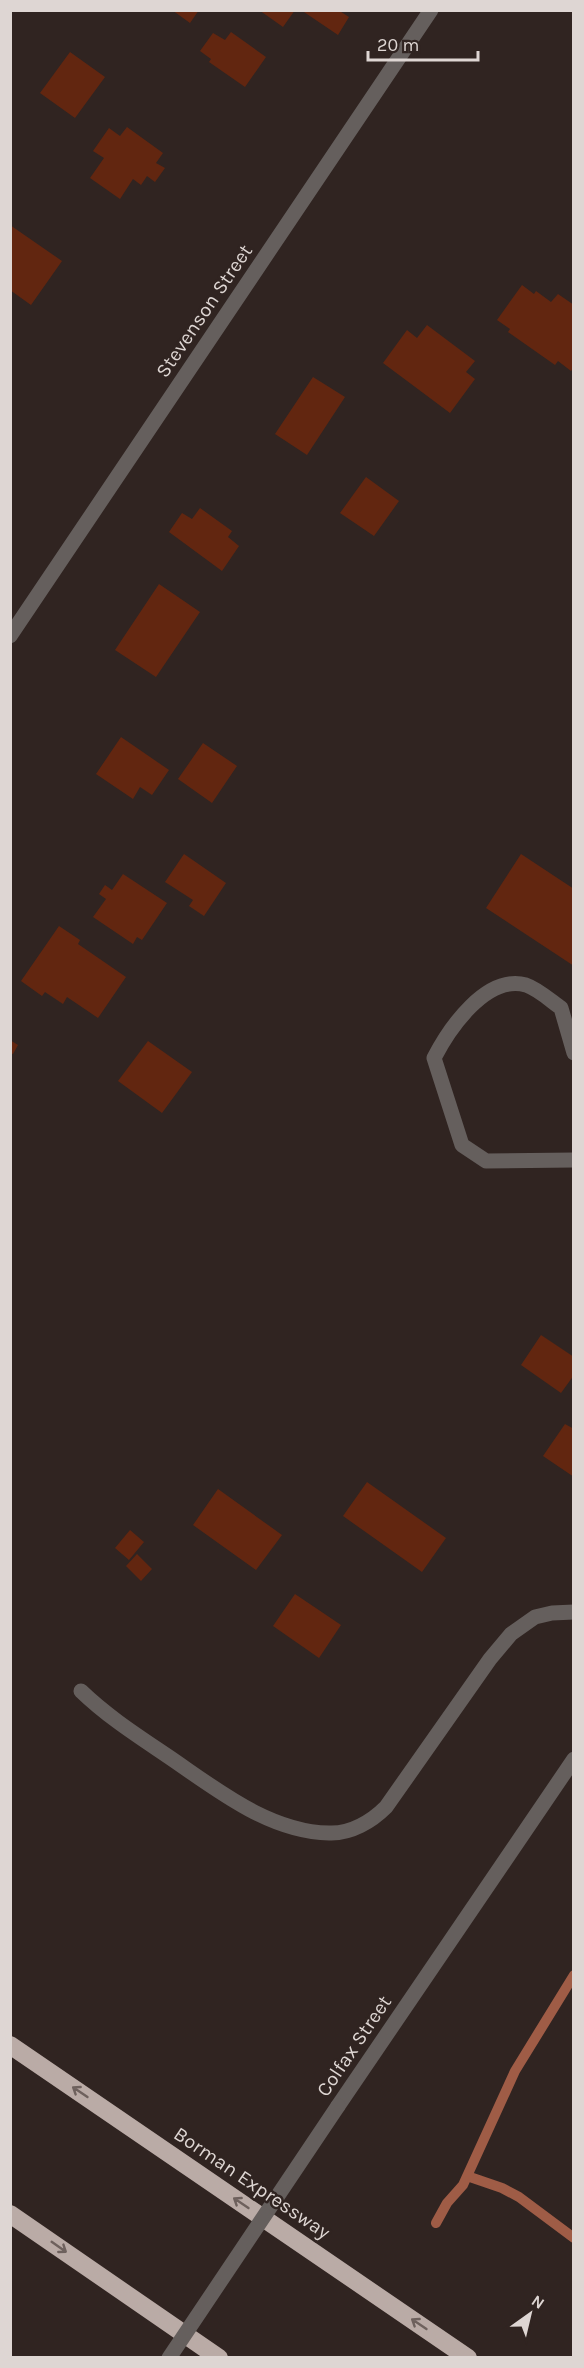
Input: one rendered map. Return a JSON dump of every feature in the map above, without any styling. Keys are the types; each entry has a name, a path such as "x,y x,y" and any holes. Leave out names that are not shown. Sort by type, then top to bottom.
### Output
{"highway":[{"name":"Borman Expressway","path":"10,2045 468,2358"},
{"path":"10,2214 219,2358"}],"street":[{"name":"Stevenson Street","path":"10,636 431,10"},
{"path":"573,1053 561,1008 527,986 510,983 490,992 466,1011 447,1032 434,1058 462,1145 486,1161 573,1160"},
{"path":"81,1691 114,1720 244,1806 301,1829 332,1833 376,1818 386,1807 490,1659 511,1634 535,1617 573,1612"},
{"name":"Colfax Street","path":"169,2358 573,1759"}],"building":[{"path":"172,10 199,10 190,23"},
{"path":"259,10 295,10 283,27"},
{"path":"301,10 338,10 349,17 338,35"},
{"path":"231,32 266,57 245,87 209,62 211,59 200,51 213,33 225,40"},
{"path":"70,52 105,77 75,118 40,93"},
{"path":"127,127 163,153 156,163 165,168 155,182 147,176 141,185 133,179 120,199 90,178 104,158 93,151 109,128 120,136"},
{"path":"10,225 62,261 31,305 10,290"},
{"path":"522,285 534,294 536,291 551,302 558,294 574,305 574,367 571,371 558,361 555,365 508,332 510,329 497,320"},
{"path":"427,325 475,361 466,372 475,379 450,413 383,363 407,330 417,338"},
{"path":"313,377 345,397 307,455 275,434"},
{"path":"366,477 399,501 374,536 340,513"},
{"path":"200,508 232,531 228,537 239,546 222,571 169,532 182,513 192,519"},
{"path":"159,584 200,612 156,677 115,650"},
{"path":"121,737 169,770 152,795 140,787 133,799 96,774"},
{"path":"203,743 237,766 212,803 178,779"},
{"path":"184,854 226,883 204,916 189,906 193,900 165,882"},
{"path":"521,854 574,889 574,966 486,908"},
{"path":"123,874 167,903 142,940 137,937 133,944 93,917 106,899 99,894 105,885 112,890"},
{"path":"59,926 80,940 78,944 126,977 98,1018 67,997 63,1004 45,992 42,996 21,981"},
{"path":"10,1040 18,1045 13,1054 10,1053"},
{"path":"148,1041 192,1072 162,1113 118,1081"},
{"path":"541,1335 574,1357 574,1375 561,1393 521,1365"},
{"path":"565,1424 574,1429 574,1477 543,1456"},
{"path":"367,1482 446,1538 422,1572 343,1516"},
{"path":"218,1489 282,1535 256,1570 193,1525"},
{"path":"130,1530 144,1542 129,1560 115,1548"},
{"path":"137,1554 152,1569 141,1581 126,1566"},
{"path":"295,1594 341,1625 319,1658 273,1626"}],"waterway":[{"path":"436,2223 447,2203 463,2185 515,2071 574,1975"},
{"path":"467,2176 502,2188 519,2197 574,2238"}]}
